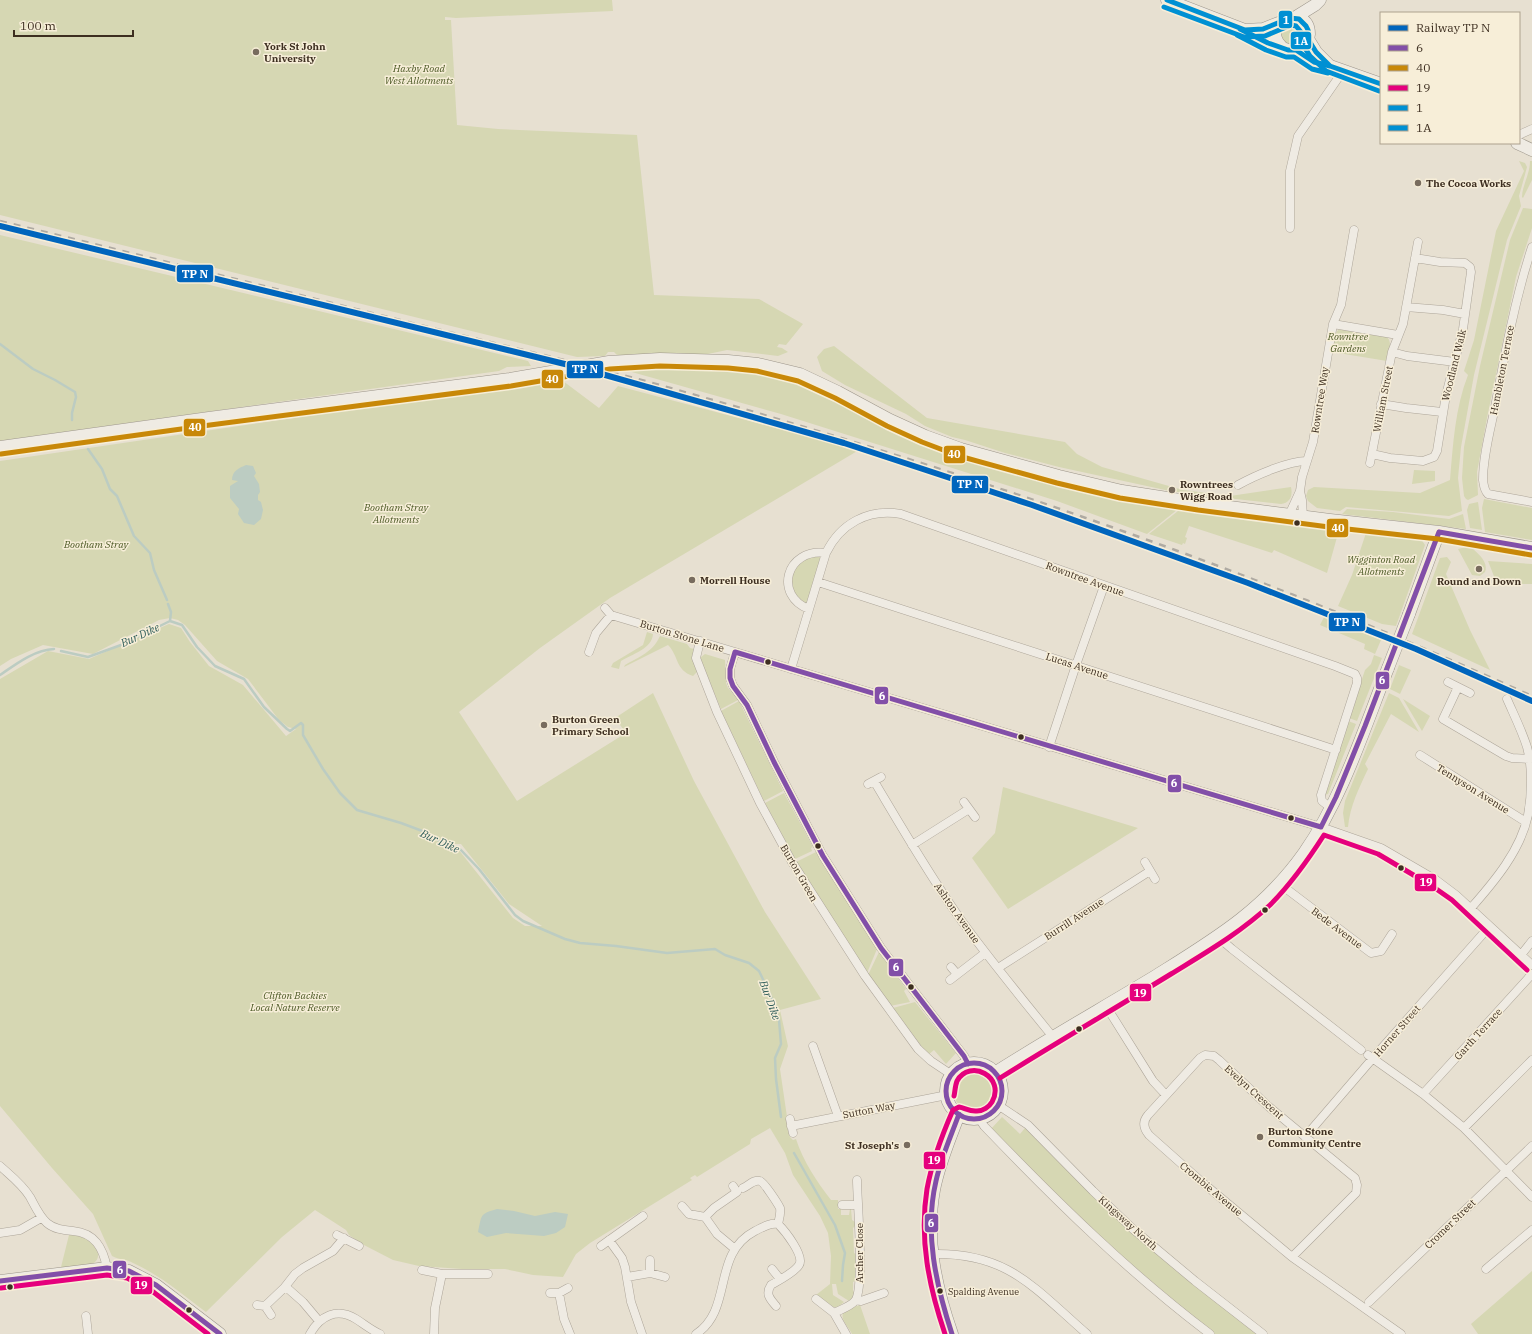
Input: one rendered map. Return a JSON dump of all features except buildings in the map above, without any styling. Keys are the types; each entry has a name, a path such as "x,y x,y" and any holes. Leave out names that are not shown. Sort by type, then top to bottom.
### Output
{"street":[{"path":"1167,0 1245,30 1256,38 1290,49 1305,44 1308,39"},
{"path":"1245,30 1263,29 1285,19 1294,18 1318,2"},
{"path":"1306,26 1318,2"},
{"path":"1294,18 1303,22 1308,30 1308,39 1316,52 1330,66"},
{"path":"1281,22 1276,31 1276,36 1280,45 1314,62 1380,84"},
{"path":"1290,228 1290,171 1298,136 1343,71"},
{"path":"1524,144 1532,129"},
{"name":"Rowntree Way","path":"1289,515 1300,491 1313,442 1333,324 1341,305 1354,230"},
{"name":"William Street","path":"1370,463 1392,352 1403,324 1418,242"},
{"name":"Hambleton Terrace","path":"1532,247 1521,279 1514,310 1484,463 1483,482 1485,490 1488,494 1532,502"},
{"name":"Woodland Walk","path":"1372,454 1390,458 1405,458 1423,461 1434,457 1437,451 1442,412 1463,329 1471,272 1470,267 1465,263 1440,262 1415,258"},
{"path":"1406,307 1443,310 1465,314"},
{"path":"1333,324 1398,335"},
{"path":"1392,352 1407,356 1455,362"},
{"path":"0,447 510,379 609,362 660,360 728,361 758,364 800,374 838,392 890,420 925,436 1003,461 1122,490 1199,503 1303,517 1439,532 1532,548"},
{"path":"1382,404 1442,412"},
{"path":"1238,485 1251,477 1296,462 1307,462"},
{"name":"Rowntree Way","path":"1300,491 1303,517"},
{"name":"Rowntree Avenue","path":"791,669 826,554 838,535 850,524 873,514 891,512 937,526 1355,674 1357,683 1336,750"},
{"path":"996,1072 1218,937 1257,907 1280,884 1305,852 1331,808 1388,668 1439,532"},
{"path":"809,609 800,605 792,596 788,584 789,572 792,566 806,554 826,554"},
{"name":"Lucas Avenue","path":"818,582 1336,750"},
{"path":"1050,747 1076,665 1104,586"},
{"path":"588,652 596,633 611,615 605,608"},
{"name":"Burton Stone Lane","path":"611,615 1320,827 1381,848 1436,880 1456,895 1532,965"},
{"name":"Burton Green","path":"700,641 696,658 717,712 760,803 792,862 818,906 864,976 918,1049 931,1061 952,1075"},
{"path":"735,652 730,669 730,678 733,686 747,705 774,762 823,856 881,948 964,1056 968,1064"},
{"path":"1448,682 1470,693"},
{"path":"1458,687 1443,719 1506,756 1512,758 1529,759"},
{"path":"1471,908 1505,864 1520,838 1526,822 1529,807 1531,776 1529,759 1524,739 1507,699"},
{"path":"1331,808 1322,801 1321,795 1336,750"},
{"name":"Tennyson Avenue","path":"1420,755 1526,822"},
{"name":"Ashton Avenue","path":"874,781 912,845 960,919 985,953 1053,1037"},
{"path":"964,802 975,817"},
{"path":"912,845 969,809"},
{"path":"1145,862 1155,879"},
{"name":"Burrill Avenue","path":"998,968 1150,871"},
{"name":"Bede Avenue","path":"1280,884 1371,953 1381,951 1392,934"},
{"name":"Horner Street","path":"1305,1137 1367,1054 1489,927"},
{"path":"1218,937 1367,1054 1424,1094 1464,1128 1532,1197"},
{"path":"1521,955 1532,941"},
{"path":"950,980 985,953"},
{"path":"951,967 957,974"},
{"name":"Garth Terrace","path":"1424,1094 1532,974"},
{"path":"1106,1006 1152,1080 1166,1095"},
{"path":"813,1046 838,1116"},
{"name":"Evelyn Crescent","path":"1166,1095 1200,1058 1204,1055 1214,1056 1305,1137 1355,1178 1357,1185 1356,1193 1292,1257"},
{"path":"1464,1128 1532,1060"},
{"path":"968,1064 980,1064 989,1067 996,1072 1001,1084 1002,1093 998,1105 988,1115 979,1118 966,1117 959,1114 952,1108 947,1095 947,1086 952,1075 958,1068 968,1064"},
{"name":"Sutton Way","path":"791,1126 947,1095"},
{"name":"Crombie Avenue","path":"1166,1095 1145,1118 1145,1130 1203,1183 1292,1257 1401,1334"},
{"name":"Kingsway North","path":"998,1105 1028,1125 1093,1191 1149,1242 1195,1281 1263,1334"},
{"path":"952,1334 939,1295 932,1254 931,1222 934,1190 942,1159 959,1114"},
{"path":"979,1118 984,1126 1099,1241 1210,1334"},
{"name":"Cromer Street","path":"1369,1302 1532,1146"},
{"path":"0,1166 23,1187 41,1218 52,1227 59,1230 82,1232 94,1239 99,1244 104,1254 107,1268"},
{"name":"Archer Close","path":"856,1300 859,1287 861,1256 857,1180"},
{"path":"743,1188 755,1181 764,1183 779,1207 780,1214 778,1224"},
{"path":"705,1217 714,1208 737,1192 733,1186"},
{"path":"842,1205 858,1205"},
{"path":"682,1206 689,1214 705,1217 716,1234 734,1248"},
{"path":"601,1246 643,1216"},
{"path":"0,1233 20,1230 41,1218"},
{"path":"696,1334 710,1321 716,1309 726,1268 734,1248 751,1233 765,1226 778,1224"},
{"path":"776,1306 767,1293 770,1285 798,1266 801,1261 799,1254 783,1229 778,1224"},
{"path":"1486,1269 1532,1230"},
{"path":"271,1315 261,1305 286,1287 303,1268 333,1251 341,1236 358,1246"},
{"path":"609,1240 622,1258 631,1302 642,1334"},
{"path":"932,1254 967,1255 991,1261 1004,1267 1027,1281 1087,1334"},
{"path":"650,1260 650,1273"},
{"path":"0,1281 107,1268 129,1271 156,1285 220,1334"},
{"path":"772,1269 780,1279"},
{"path":"422,1270 442,1274 488,1274"},
{"path":"627,1277 650,1273 665,1277"},
{"path":"434,1334 435,1308 442,1274"},
{"path":"286,1287 300,1299 319,1322"},
{"path":"550,1293 560,1293 568,1288"},
{"path":"560,1293 564,1319 570,1334"},
{"path":"834,1313 852,1304 856,1300 861,1301 884,1293"},
{"path":"816,1298 834,1313 846,1334"},
{"path":"310,1334 324,1318 332,1314 340,1313 349,1315 380,1334"},
{"path":"86,1316 88,1334"}],"green space":[{"name":"Haxby Road West Allotments","path":"0,0 612,0 613,11 456,18 445,17 445,20 451,20 457,125 498,129 637,135 654,295 759,299 803,324 786,345 779,344 777,347 788,352 778,356 727,350 708,354 635,356 617,355 614,352 608,352 605,356 577,357 0,215"},
{"path":"1292,23 1300,26 1303,34 1300,42 1292,45 1284,42 1281,34 1284,26"},
{"path":"1519,161 1525,163 1527,167 1519,196 1521,206 1507,240 1474,375 1461,447 1458,478 1462,511 1449,516 1346,507 1340,511 1317,508 1308,501 1306,496 1308,490 1314,487 1420,493 1450,480 1457,413 1468,375 1464,371 1474,340 1496,231 1524,171"},
{"path":"1530,161 1532,161 1532,180 1523,198 1522,193 1529,171"},
{"path":"1523,208 1532,209 1532,228 1516,277 1487,418 1477,472 1478,495 1468,500 1464,496 1462,478 1464,447 1480,366 1510,240"},
{"path":"0,235 528,361 531,366 507,367 499,371 0,441"},
{"name":"Rowntree Gardens","path":"1339,329 1386,336 1390,344 1387,361 1332,352 1335,334"},
{"path":"834,346 927,418 1065,442 1077,454 1102,467 1183,490 1230,496 1291,487 1292,493 1289,501 1281,504 1181,493 1170,488 1170,491 1059,467 952,437 925,426 906,414 845,385 822,371 817,357 824,349"},
{"path":"614,367 732,367 757,369 778,374 806,383 901,429 1183,505 1147,534 1057,501 781,414"},
{"path":"563,381 599,408 618,386 859,450 610,598 540,648 459,712 517,801 626,733 615,718 653,693 694,781 765,912 821,999 780,1010 788,1046 780,1069 787,1126 790,1137 793,1140 796,1139 802,1155 811,1171 831,1200 838,1200 838,1209 841,1209 841,1215 849,1215 851,1209 852,1220 856,1225 853,1228 854,1253 857,1255 857,1280 853,1282 853,1291 855,1293 852,1300 849,1301 838,1294 836,1284 832,1284 833,1295 844,1302 838,1307 831,1307 816,1295 830,1284 831,1256 828,1233 820,1216 793,1175 785,1153 770,1128 751,1139 750,1144 697,1177 695,1175 690,1178 692,1180 590,1243 576,1254 563,1277 533,1275 505,1269 462,1269 419,1266 393,1260 362,1244 349,1235 346,1230 315,1210 282,1237 206,1312 153,1273 131,1262 112,1256 93,1214 0,1106 0,679 48,651 89,659 169,624 181,628 209,666 243,685 286,736 296,729 288,727 279,720 248,679 217,661 185,625 178,620 170,618 159,620 93,654 43,645 11,659 0,666 0,461 485,390","holes":["454,844 461,844 509,904 542,926 525,926 513,918"]},
{"path":"1414,470 1435,471 1435,481 1412,484"},
{"path":"1484,499 1532,508 1532,540 1485,532 1482,508"},
{"path":"1478,502 1482,530 1470,528 1467,510 1469,504"},
{"path":"1183,507 1234,516 1339,530 1327,573 1274,550 1272,553 1189,526 1185,537 1187,538 1185,544 1183,543 1182,545 1149,534"},
{"path":"1347,509 1393,512 1449,519 1463,514 1466,529 1342,514"},
{"name":"Wigginton Road Allotments","path":"1367,530 1419,536 1425,545 1396,626 1382,624 1338,606 1352,575"},
{"path":"1470,546 1482,558 1485,564 1485,572 1480,576 1472,575 1458,549"},
{"path":"811,557 821,557 807,605 797,597 792,585 792,579 795,568 803,561"},
{"name":"Wigginton Road Allotments","path":"1447,557 1451,562 1446,574 1470,630 1490,670 1412,634 1440,558"},
{"path":"1488,561 1532,564 1532,584 1497,584"},
{"path":"1324,617 1381,640 1375,654 1364,649 1365,644 1320,625"},
{"path":"647,632 653,634 649,644 621,661 619,669 611,667 613,663 643,645"},
{"path":"660,636 687,644 690,648 694,649 693,661 698,671 693,676 683,670 668,645 624,667 650,650"},
{"path":"705,654 725,660 726,683 728,688 738,700 721,709 701,661 701,657"},
{"path":"1374,655 1382,658 1357,721 1349,718 1365,670 1371,664"},
{"path":"1399,665 1411,670 1400,694 1390,689"},
{"path":"1389,693 1399,698 1419,732 1391,714 1365,764 1368,769 1353,804 1348,827 1345,827 1343,813 1345,801"},
{"path":"1403,699 1430,716 1422,731"},
{"path":"739,701 783,791 764,801 721,711"},
{"path":"1348,721 1356,724 1328,794 1325,795 1324,793"},
{"path":"1003,787 1138,828 1008,909 972,858 995,833"},
{"path":"784,793 813,847 811,848 812,851 795,859 765,803"},
{"path":"816,852 877,949 867,973 796,862"},
{"path":"879,952 906,989 904,991 910,1002 890,1006 868,975"},
{"path":"915,1002 956,1053 946,1064 934,1050 928,1055 893,1008"},
{"path":"974,1069 989,1075 995,1090 989,1105 974,1111 959,1105 953,1090 959,1075"},
{"path":"1002,1117 1020,1134 1025,1128 1132,1232 1183,1276 1256,1334 1215,1334 1200,1323 1086,1225 991,1129"},
{"path":"69,1235 81,1236 91,1241 98,1251 98,1258 96,1261 85,1267 61,1267"},
{"path":"1532,1271 1532,1334 1478,1334 1471,1324"},
{"path":"860,1305 870,1334 852,1334 843,1320 844,1310"}],"shaded area":[{"path":"246,465 253,466 256,473 254,476 259,484 260,492 258,495 258,500 261,502 263,510 261,519 254,525 244,523 238,514 239,509 230,498 230,486 238,481 232,480 233,474 238,469"},
{"path":"497,1209 535,1216 555,1212 568,1214 565,1227 556,1233 544,1236 506,1233 487,1237 478,1232 482,1216 487,1212"}],"waterway":[{"path":"0,344 33,369 75,392 76,397 72,420"},
{"path":"88,449 102,469 110,489 117,496 134,536 150,553 154,570 167,600"},
{"path":"168,604 171,612 170,621"},
{"name":"Bur Dike","path":"61,651 88,657 121,645 170,621 182,625 197,647 215,666 244,679 264,707 287,729 290,731 301,723 303,725 303,735 323,769 340,793 357,810 401,823 425,832 449,847 459,848 479,869 515,915 523,921 565,939 580,943 667,953 715,949 725,955 749,963 759,971 770,994 779,1020 781,1044 775,1058 781,1117"},
{"name":"Bur Dike","path":"0,675 32,655 54,649"},
{"name":"Bur Dike","path":"794,1153 835,1225 845,1253 842,1281"}],"railway":[{"path":"0,221 608,371 674,389 892,454 1001,489 1216,565 1322,606 1428,650 1532,696"}],"transit line":[{"name":"1","path":"1167,0 1245,30 1263,29 1290,18 1299,19 1306,26 1308,30 1308,39 1316,52 1330,66 1380,84"},
{"name":"1A","path":"1164,7 1244,37 1265,36 1291,25 1296,26 1301,32 1301,42 1310,56 1326,71 1379,91"},
{"name":"1","path":"1240,29 1268,43 1288,50 1296,50 1314,62 1330,66"},
{"name":"1A","path":"1237,35 1266,50 1286,57 1294,57 1312,69 1328,73"},
{"path":"0,226 577,367 844,443 1032,505 1248,583 1416,649 1532,701"},
{"name":"40","path":"1,454 511,386 610,369 660,366 728,368 757,371 798,381 835,398 887,426 922,442 959,456 1057,483 1120,498 1329,527 1438,539 1531,555"},
{"name":"6","path":"1439,532 1532,548"},
{"name":"6","path":"1321,827 1336,797 1365,726 1439,532"},
{"name":"6","path":"735,652 1321,827"},
{"name":"6","path":"735,652 730,669 730,678 733,686 747,705 774,762 823,856 881,948 964,1056 968,1064"},
{"name":"19","path":"1000,1078 1197,958 1247,925 1270,905 1285,889 1324,835 1378,854 1432,886 1452,900 1527,970"},
{"name":"6","path":"974,1063 989,1068 997,1076 1002,1091 997,1106 989,1114 974,1119 959,1114 951,1106 946,1091 951,1076 959,1068 974,1063"},
{"name":"19","path":"945,1334 934,1299 927,1263 924,1226 927,1189 938,1149 953,1110 959,1107 974,1111 986,1108 992,1102 995,1093 994,1085 991,1078 985,1074 977,1071 970,1071 963,1074 957,1081 954,1096"},
{"name":"6","path":"952,1334 937,1278 931,1220 938,1172 959,1114"},
{"name":"6","path":"0,1281 107,1268 129,1271 156,1285 220,1334"},
{"name":"19","path":"1,1288 107,1275 127,1278 152,1291 208,1334"}],"place":[{"name":"York St John University","path":"256,52"},
{"name":"The Cocoa Works","path":"1418,183"},
{"name":"Rowntrees Wigg Road","path":"1172,490"},
{"name":"Round and Down","path":"1479,569"},
{"name":"Morrell House","path":"692,580"},
{"name":"Burton Green Primary School","path":"544,725"},
{"name":"Burton Stone Community Centre","path":"1260,1137"},
{"name":"St Joseph's","path":"907,1145"},
{"name":"Spalding Avenue","path":"940,1291"}],"park label":[{"name":"Bootham Stray Allotments","path":"396,512"},
{"name":"Bootham Stray","path":"96,544"},
{"name":"Clifton Backies Local Nature Reserve","path":"295,1000"}]}
